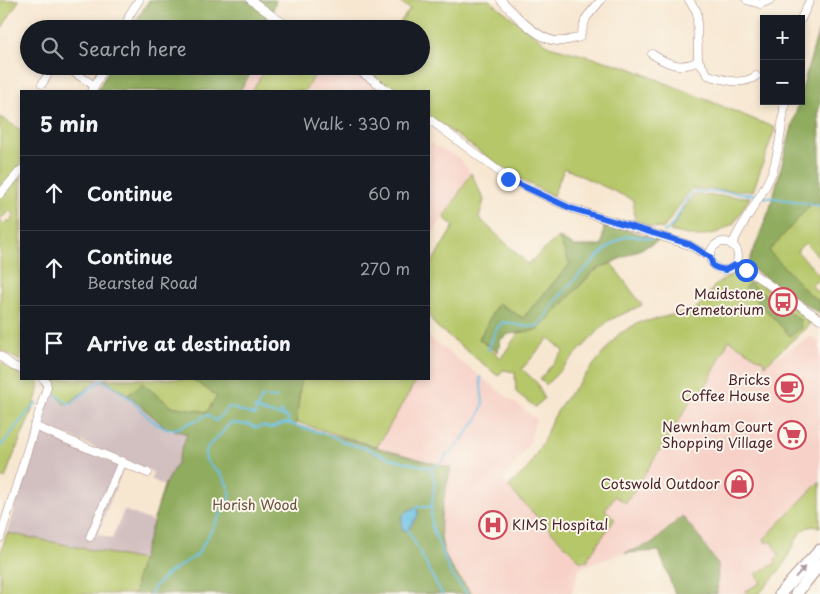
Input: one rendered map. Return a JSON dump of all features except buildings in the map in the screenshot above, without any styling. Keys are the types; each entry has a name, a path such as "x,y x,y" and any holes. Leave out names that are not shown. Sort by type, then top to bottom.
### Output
{"highway":[{"path":"780,594 820,550"},
{"path":"796,594 820,564"},
{"path":"802,594 812,581 820,564"}],"street":[{"path":"128,20 139,0"},
{"path":"251,0 277,20"},
{"path":"501,0 532,29 554,41 566,41 580,37 586,18 600,0"},
{"path":"689,0 698,12 698,61 708,76 741,82 756,76"},
{"path":"747,0 760,4 770,0"},
{"path":"803,15 810,0"},
{"path":"652,54 661,60 682,66 698,61"},
{"path":"76,75 93,88 100,75"},
{"path":"365,75 388,90"},
{"path":"42,84 47,76 55,81"},
{"path":"732,245 740,227 764,189 772,171 780,140 784,105"},
{"path":"430,120 508,179 570,208 689,244 710,257"},
{"path":"0,194 20,171"},
{"path":"724,243 732,245 738,254 735,265 729,270 721,270 713,266 710,257 710,253 715,246 724,243"},
{"path":"735,265 750,272 820,319"},
{"path":"0,356 13,366 20,369"},
{"path":"0,538 47,387 44,380"},
{"path":"34,426 148,473"},
{"path":"90,537 122,461"}],"shaded area":[{"path":"250,75 358,75 381,90 241,90"},
{"path":"430,144 459,158 471,173 430,237"},
{"path":"811,337 820,343 820,527 806,528 799,534 783,566 759,594 717,594 718,565 682,516 653,543 580,568 571,594 472,594 447,559 442,536 440,515 451,468 377,447 416,380 430,380 430,338 536,419 530,442 502,481 581,562 588,561 604,510 615,496 626,503 695,395 701,396 729,339 765,364"},
{"path":"97,380 106,380 128,395 165,427 187,434 177,463 164,486 151,479 153,472 39,424 49,387 66,406"},
{"path":"36,430 124,467 97,534 112,539 124,510 154,522 142,560 7,533"}],"green space":[{"path":"0,0 19,0 0,31"},
{"path":"149,0 276,0 273,10 275,20 137,20"},
{"path":"396,0 489,0 549,46 627,67 775,128 753,191 691,189 663,229 635,223 633,200 564,168 553,196 516,177 430,117 430,90 393,90 371,75 430,75 430,20 402,20 410,9"},
{"path":"820,25 820,106 818,111 820,203 813,202 769,251 808,293 820,302 820,314 755,271 749,262 770,208 798,105 805,105 805,78"},
{"path":"106,75 250,75 241,90 98,90"},
{"path":"262,75 315,75 306,90 253,90"},
{"path":"0,117 20,129 20,168 0,191"},
{"path":"471,173 484,200 479,218 528,264 558,237 570,264 523,318 498,303 479,339 501,358 519,332 538,330 594,271 611,263 642,305 608,321 546,385 540,379 564,351 549,338 522,369 537,383 544,399 535,407 516,392 515,372 503,370 498,376 436,326 430,317 430,265 454,226 444,218"},
{"path":"20,177 20,360 0,350 0,220 4,224 8,220 10,222 14,214 10,211 0,219 0,198"},
{"path":"693,195 750,197 734,223 719,232 697,237 670,231"},
{"path":"813,202 820,203 820,258 805,243 797,251 820,276 812,286 820,294 820,313 768,251"},
{"path":"604,223 660,240 594,271 538,330 509,334 501,339 498,352 479,339 498,303 523,318 570,264 558,237 574,246 602,246"},
{"path":"733,274 745,275 756,281 807,316 810,319 810,324 765,365 763,361 729,340 701,396 695,395 626,503 615,496 605,510 615,519 589,556 588,561 581,562 508,487 528,468 563,402 619,334 638,323 694,310 705,300 716,284"},
{"path":"749,283 800,320 801,328 790,336 745,288"},
{"path":"0,362 20,373 20,380 34,380 40,383 33,407 5,479 0,477"},
{"path":"49,380 97,380 66,406 49,387"},
{"path":"106,380 193,380 217,396 207,412 171,406 142,384 128,395"},
{"name":"Horish Wood","path":"193,380 301,380 296,425 451,468 442,514 441,536 443,548 455,572 472,594 135,594 137,576 164,486 177,463 187,434 165,427 128,395 142,383 171,406 207,412 217,396"},
{"path":"301,380 416,380 377,447 296,422"},
{"path":"820,481 820,527 806,528 799,534 783,566 759,594 748,594 745,591 761,583 756,574 776,563 775,559 779,555 771,541 766,543 764,539"},
{"path":"682,516 718,565 717,594 675,594 659,551 625,553 653,543"},
{"path":"7,533 142,560 137,576 135,594 0,594 0,555"}],"water":[{"path":"417,507 418,515 408,530 402,530 402,516 407,511"}],"waterway":[{"path":"664,232 673,224 693,192 729,192 757,195"},
{"path":"764,197 820,206"},
{"path":"488,350 497,328 503,322 529,327 539,325 557,299 608,247 628,236 654,238"},
{"path":"151,594 154,587 170,572 197,555 229,500 231,494 225,480 208,463 205,454 211,443 230,424 248,424 256,428 263,426 271,428 286,423 335,437 343,442 368,449 389,458 431,468 443,461 446,455 452,452 478,418 483,404 480,377"},
{"path":"48,395 53,392 64,401 72,404 101,380"},
{"path":"103,380 127,396 153,422 171,429 200,420 203,416 208,415 216,421 229,407 256,415 255,408 257,408 262,397 277,398"},
{"path":"0,447 37,403"},
{"path":"257,408 260,411 287,417 289,424"},
{"path":"281,411 284,417"},
{"path":"431,468 435,483 431,507 432,527 451,574 467,594"},
{"path":"417,507 431,507"},
{"path":"408,530 442,594"}],"place":[{"name":"Maidstone Cremetorium","path":"783,302"},
{"name":"Bricks Coffee House","path":"789,388"},
{"name":"Newnham Court Shopping Village","path":"792,435"},
{"name":"Cotswold Outdoor","path":"739,484"},
{"name":"KIMS Hospital","path":"493,525"}],"route":[{"path":"508,179 570,208 689,244 710,257 713,266 721,270 729,270 735,265 746,270"}]}
